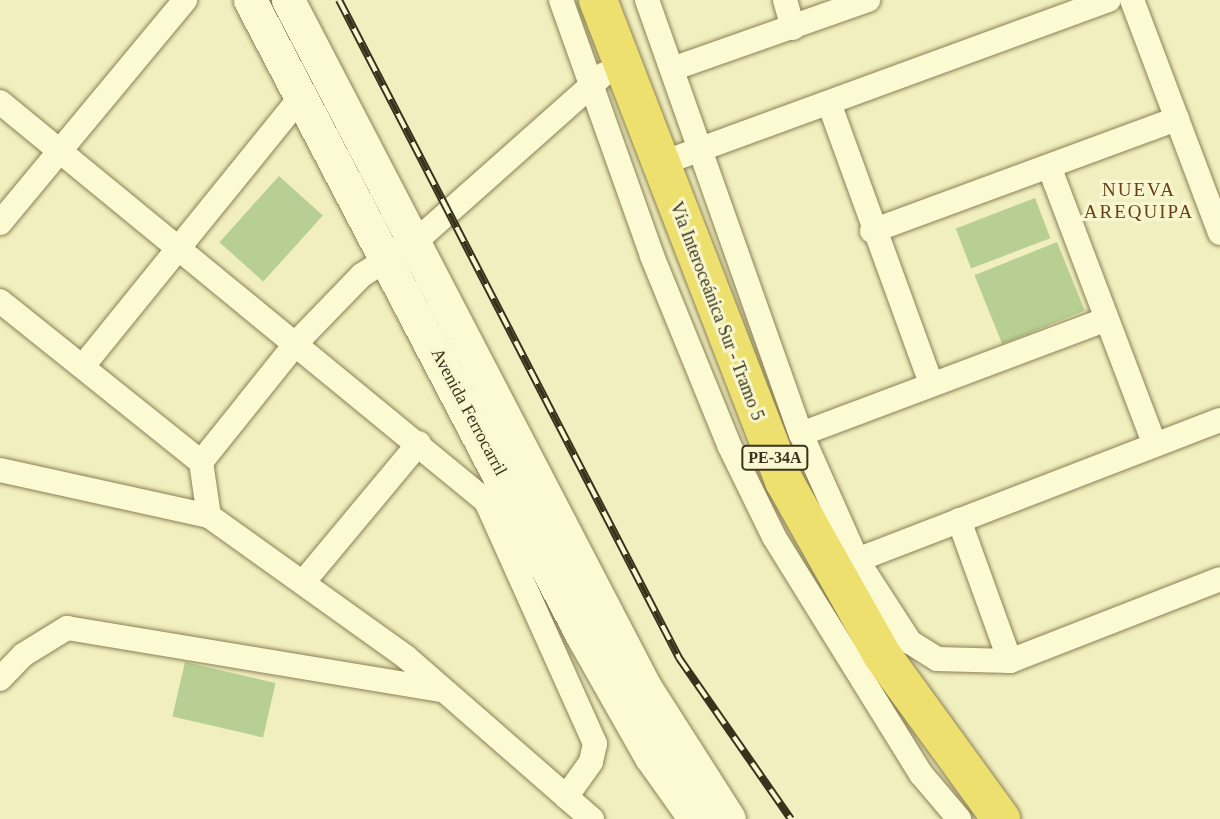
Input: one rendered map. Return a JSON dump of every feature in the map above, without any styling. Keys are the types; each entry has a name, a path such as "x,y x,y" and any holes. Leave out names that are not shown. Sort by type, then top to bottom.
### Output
{"highway":[{"name":"Vía Interoceánica Sur - Tramo 5","path":"598,0 607,71 660,164 754,407 822,554 932,730 1001,819"}],"main road":[{"name":"Avenida Ferrocarril","path":"250,0 387,257 670,733 729,819"},
{"name":"Avenida Ferrocarril","path":"288,0 416,241 534,503 583,637 651,757 695,819"}],"street":[{"path":"0,223 185,0"},
{"path":"561,0 607,71 652,256 774,537 921,774 959,819"},
{"path":"647,0 673,69 698,150 802,434 857,560 911,642 924,651 957,662 1010,661 1220,579"},
{"path":"785,0 793,28"},
{"path":"673,69 868,0"},
{"path":"660,164 1109,0"},
{"path":"1132,0 1220,233"},
{"path":"201,462 298,341 387,257 416,241 607,71"},
{"path":"83,366 300,98"},
{"path":"0,102 57,152 298,341 486,501 594,744 591,762 566,797"},
{"path":"829,103 872,231 931,384"},
{"path":"872,231 1050,169 1177,119"},
{"path":"1050,169 1105,320 1155,445"},
{"path":"0,302 201,462 209,516"},
{"path":"802,434 1105,320"},
{"path":"857,560 1220,420"},
{"path":"304,580 419,443"},
{"path":"0,470 209,516 304,580 442,690 592,819"},
{"path":"486,501 534,503"},
{"path":"959,520 1010,661"},
{"path":"0,679 23,655 67,628 442,690"}],"green space":[{"path":"279,176 323,215 263,282 219,242"},
{"path":"1035,198 1050,238 971,269 956,228"},
{"path":"1057,242 1085,311 1002,344 974,275"},
{"path":"185,662 276,683 263,737 172,717"}],"railway":[{"path":"339,0 679,658 791,819"}],"district":[{"name":"NUEVA AREQUIPA","path":"1139,201"}]}
